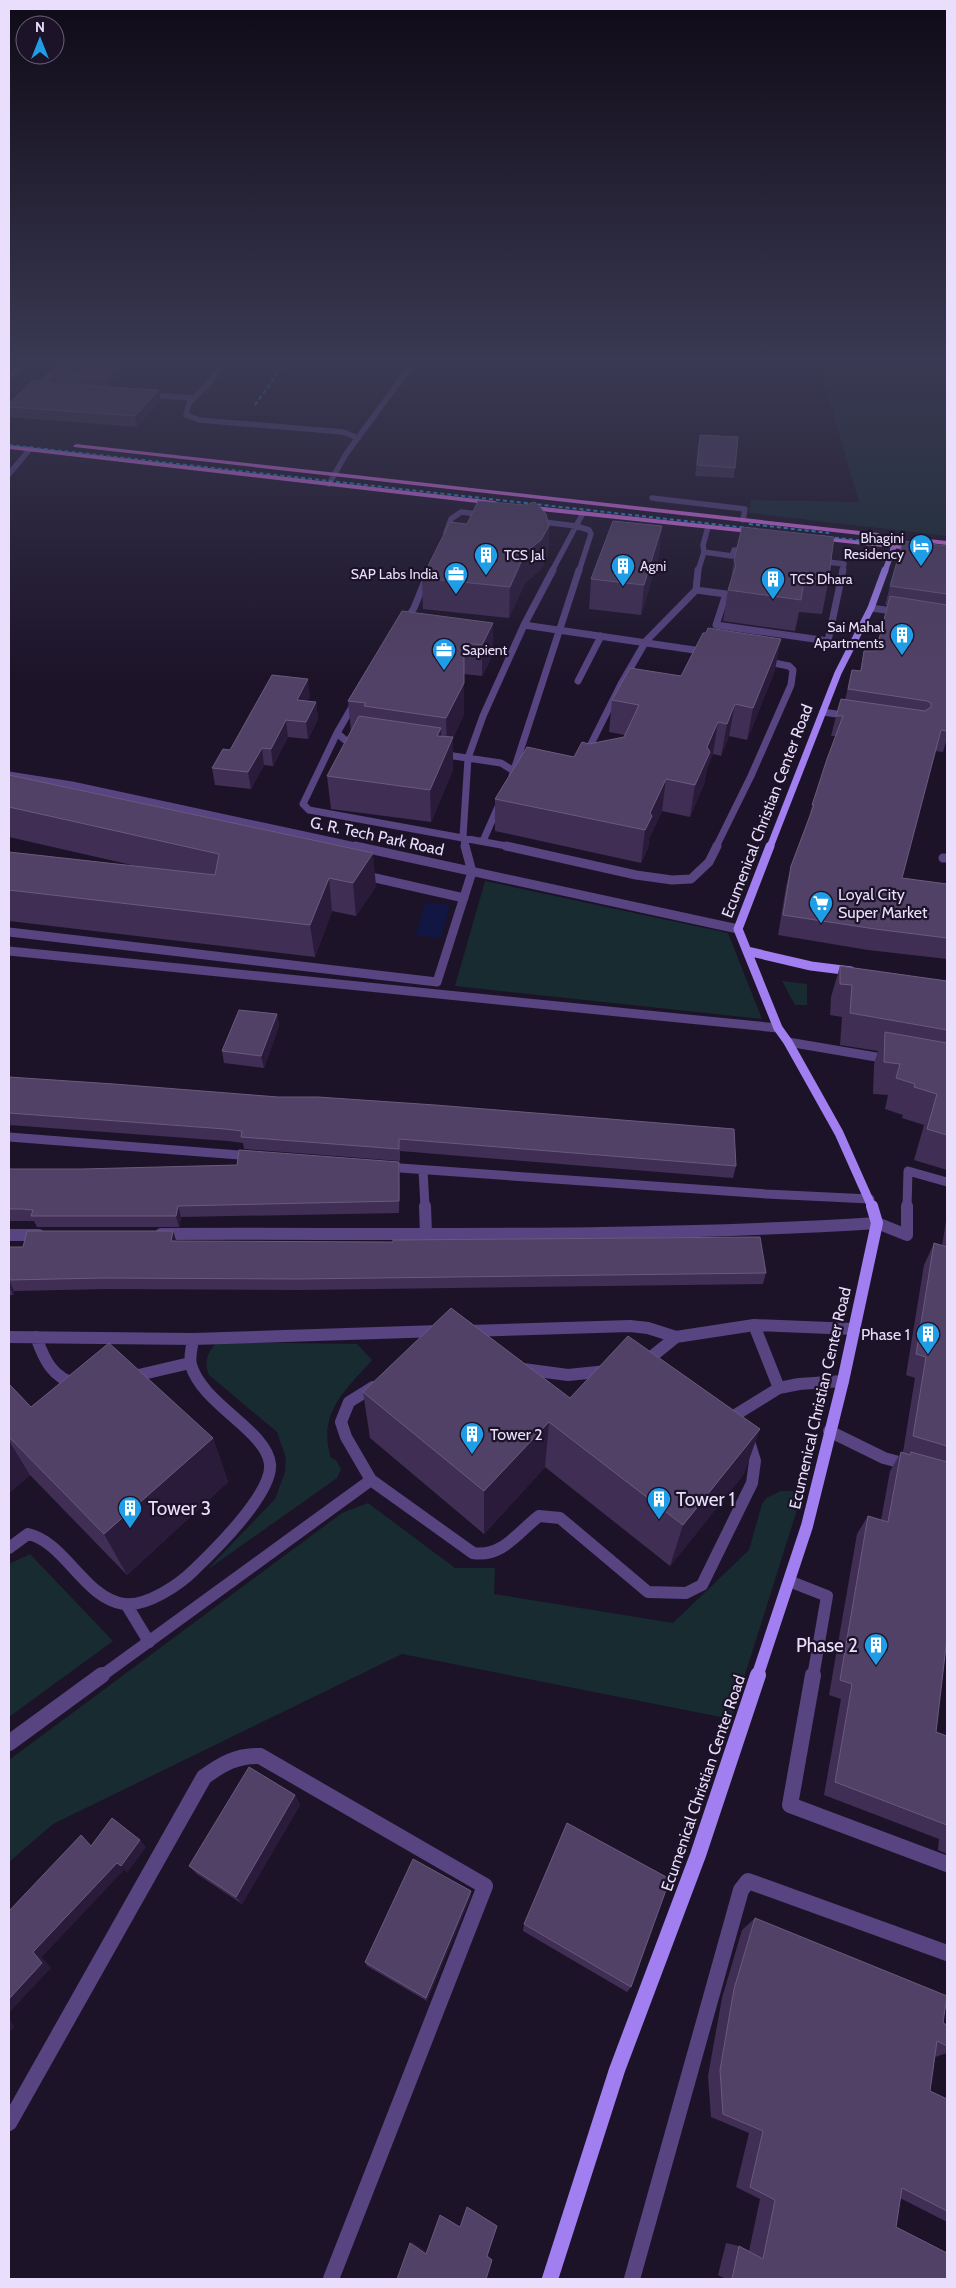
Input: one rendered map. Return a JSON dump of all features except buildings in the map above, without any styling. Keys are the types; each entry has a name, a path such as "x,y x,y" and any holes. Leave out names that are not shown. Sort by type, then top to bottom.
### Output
{"main road":[{"path":"173,466 506,504"},
{"path":"259,466 884,536"},
{"path":"516,506 766,533"},
{"path":"805,536 947,552"},
{"path":"913,539 947,543"}],"street":[{"path":"329,484 340,466"},
{"path":"652,498 745,509 743,520"},
{"path":"443,541 451,520 461,512 494,516"},
{"path":"9,932 437,982 472,872 463,837 468,758 482,716 524,625 583,513"},
{"path":"510,780 591,534 589,530 576,526 529,520"},
{"path":"576,765 584,759 621,684 646,641 696,590 698,568 704,552 703,545 708,527"},
{"name":"Ecumenical Christian Center Road","path":"550,2279 617,2070 698,1855 807,1526 829,1431 843,1381 877,1223 870,1198 838,1133 788,1042 778,1028 738,929 838,673 871,608 894,546"},
{"path":"704,552 732,556 734,550 752,552"},
{"path":"696,590 726,594 716,625 828,641 844,564 816,560"},
{"path":"399,632 414,608 432,566"},
{"path":"871,608 909,614"},
{"path":"524,625 646,641 720,654"},
{"path":"578,681 601,636"},
{"path":"358,696 337,732 307,794 304,804 309,810 463,837 636,875 672,880 691,879 709,862 751,776 791,685 793,670 789,666 758,660"},
{"path":"823,712 862,718"},
{"path":"337,732 345,740 365,743"},
{"path":"431,753 501,762 514,771 529,773"},
{"name":"G. R. Tech Park Road","path":"9,774 82,787 738,929"},
{"path":"483,841 506,788"},
{"path":"353,873 464,898"},
{"path":"9,951 778,1028"},
{"path":"747,952 811,966 860,972"},
{"path":"788,1042 900,1062"},
{"path":"9,1137 264,1157"},
{"path":"373,1166 766,1194 870,1198"},
{"path":"423,1170 426,1234"},
{"path":"154,1234 620,1234 781,1230 877,1223 907,1235 908,1172 947,1182"},
{"path":"9,1235 48,1235"},
{"path":"9,1337 192,1339 630,1326 648,1328 676,1337 754,1325 854,1329"},
{"path":"754,1325 779,1388"},
{"path":"36,1337 54,1374 67,1383 86,1385"},
{"path":"647,1372 638,1368 676,1337"},
{"path":"9,1548 28,1534 41,1537 101,1594 126,1604 163,1594 182,1582 242,1520 267,1482 270,1465 265,1449 198,1383 190,1363 192,1339"},
{"path":"121,1379 190,1363"},
{"path":"514,1366 568,1376 620,1370"},
{"path":"380,1383 349,1402 341,1422 346,1437 371,1480 473,1553 487,1556 496,1552 539,1516 550,1515 560,1518 648,1592 686,1594 702,1585 752,1483 755,1461 735,1420 779,1388 799,1384 843,1381"},
{"path":"829,1431 884,1458 920,1469"},
{"path":"9,1743 371,1480"},
{"path":"788,1580 827,1596 790,1804 947,1864"},
{"path":"126,1604 149,1642"},
{"path":"9,2123 204,1776 224,1762 245,1755 260,1756 485,1886 331,2279"},
{"path":"632,2279 741,1890 748,1881 947,1953"}],"shaded area":[{"path":"848,466 947,466 947,536 749,513 751,500 859,502"},
{"path":"485,881 728,933 762,1019 455,986"},
{"path":"426,902 450,905 441,938 416,935"},
{"path":"782,981 807,984 807,1005 795,1005"},
{"path":"217,1342 357,1344 372,1360 343,1393 331,1415 328,1428 328,1442 331,1458 336,1460 341,1469 337,1478 207,1570 275,1499 285,1472 286,1458 277,1432 209,1375 206,1366 207,1357"},
{"path":"781,1491 802,1494 731,1719 402,1654 53,1824 9,1862 9,1760 342,1513 368,1503 455,1568 495,1568 494,1594 673,1623 749,1550 762,1504 766,1498"},
{"path":"30,1554 113,1641 9,1717 9,1564"}],"railway":[{"path":"194,466 757,529"},
{"path":"749,524 829,533"},
{"path":"821,536 915,547"}],"place":[{"name":"Bhagini Residency","path":"921,567"},
{"name":"TCS Jal","path":"486,576"},
{"name":"Agni","path":"623,587"},
{"name":"SAP Labs India","path":"456,595"},
{"name":"TCS Dhara","path":"773,600"},
{"name":"Sai Mahal Apartments","path":"902,656"},
{"name":"Sapient","path":"444,671"},
{"name":"Loyal City Super Market","path":"821,924"},
{"name":"Phase 1","path":"928,1355"},
{"name":"Tower 2","path":"472,1455"},
{"name":"Tower 1","path":"659,1520"},
{"name":"Tower 3","path":"130,1529"},
{"name":"Phase 2","path":"876,1666"}]}
